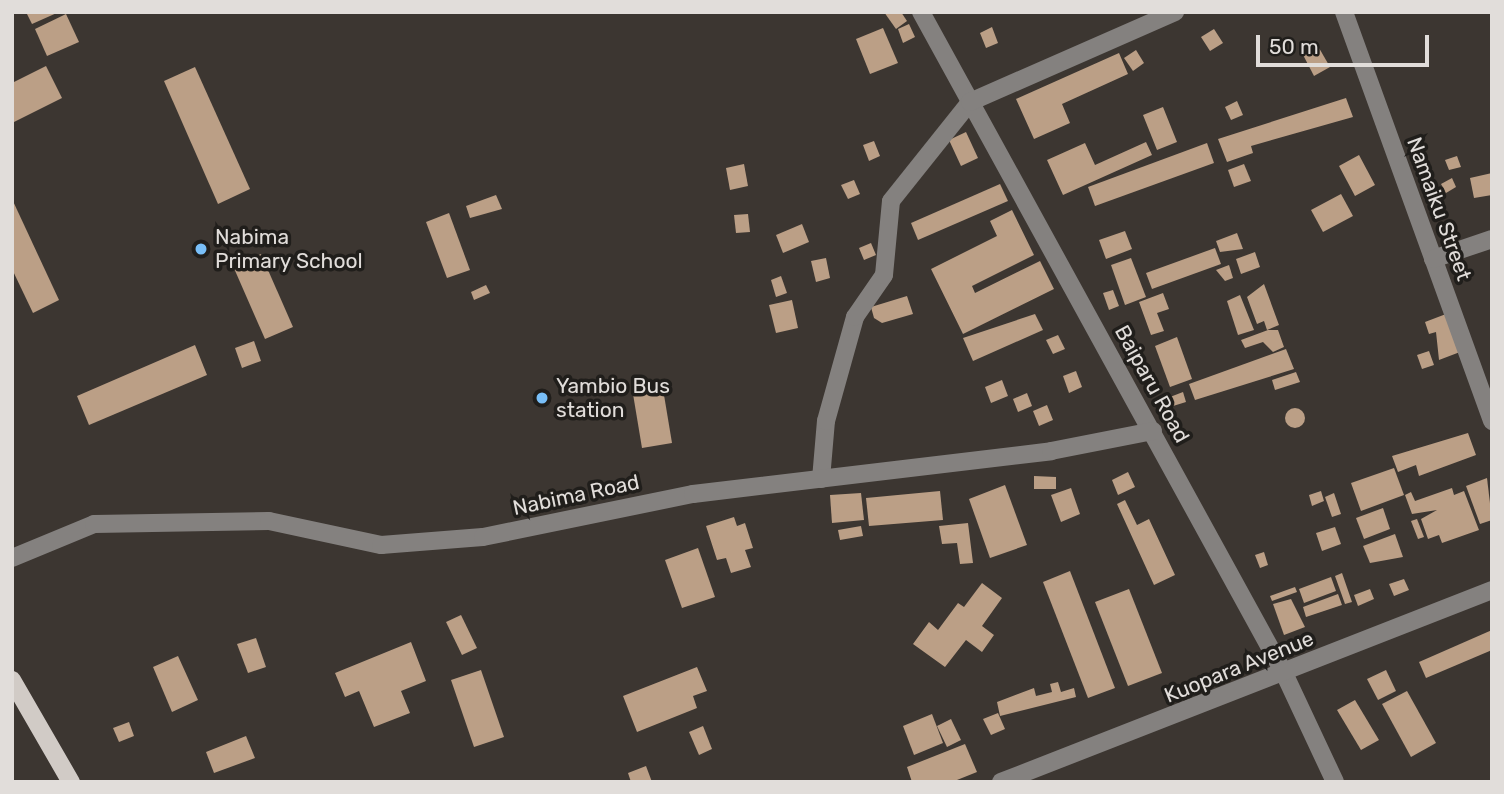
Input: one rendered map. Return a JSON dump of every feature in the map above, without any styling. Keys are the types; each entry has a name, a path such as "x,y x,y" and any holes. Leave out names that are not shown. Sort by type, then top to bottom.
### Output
{"main road":[{"path":"12,680 71,782"}],"street":[{"name":"Baiparu Road","path":"921,12 1284,673 1335,782"},
{"path":"821,479 826,421 855,317 884,275 883,235 891,201 970,102 1175,12"},
{"name":"Namaiku Street","path":"1344,12 1492,421"},
{"path":"1433,259 1492,239"},
{"name":"Nabima Road","path":"12,558 94,524 269,521 381,545 483,537 693,494 1051,451 1153,432"},
{"name":"Kuopara Avenue","path":"1001,782 1492,590"}],"building":[{"path":"26,12 59,12 32,24"},
{"path":"884,12 901,12 907,21 896,29"},
{"path":"66,14 79,42 47,56 35,29"},
{"path":"909,24 915,37 903,43 898,29"},
{"path":"992,27 998,43 986,48 980,33"},
{"path":"883,28 898,63 870,74 856,39"},
{"path":"1214,29 1223,43 1210,51 1201,37"},
{"path":"1315,41 1330,67 1314,76 1300,49"},
{"path":"1136,50 1144,63 1133,71 1124,58"},
{"path":"1119,53 1128,74 1062,104 1070,123 1034,139 1016,99"},
{"path":"46,66 62,98 12,123 12,83"},
{"path":"195,67 250,189 218,204 164,81"},
{"path":"1346,98 1353,117 1251,146 1253,153 1227,162 1218,139"},
{"path":"1237,101 1243,115 1231,120 1225,107"},
{"path":"1163,107 1177,142 1157,150 1143,115"},
{"path":"966,132 978,158 961,166 949,140"},
{"path":"874,141 880,156 869,161 863,145"},
{"path":"1146,142 1152,155 1063,195 1047,160 1085,143 1095,165"},
{"path":"1207,143 1214,163 1095,206 1088,187"},
{"path":"1359,155 1375,185 1355,196 1339,166"},
{"path":"1457,156 1461,167 1449,170 1445,160"},
{"path":"744,164 748,186 730,190 726,168"},
{"path":"1244,164 1251,181 1234,187 1228,170"},
{"path":"1492,173 1492,195 1474,198 1470,178"},
{"path":"1452,178 1456,187 1446,193 1441,184"},
{"path":"854,180 860,194 848,199 841,185"},
{"path":"1000,184 1008,201 918,240 911,223"},
{"path":"1341,194 1353,216 1323,232 1311,210"},
{"path":"496,195 502,209 470,218 466,206"},
{"path":"12,199 59,300 33,313 12,269"},
{"path":"1012,210 1034,255 972,286 975,293 1040,261 1054,289 963,334 931,269 997,236 990,221"},
{"path":"449,213 470,270 447,278 426,222"},
{"path":"748,214 750,232 736,233 734,215"},
{"path":"802,224 809,242 783,253 776,235"},
{"path":"1125,231 1132,249 1106,259 1099,240"},
{"path":"1237,233 1243,249 1220,252 1216,241"},
{"path":"871,243 876,255 864,260 859,248"},
{"path":"1215,248 1221,264 1152,289 1146,273"},
{"path":"1255,252 1260,267 1241,274 1236,259"},
{"path":"261,254 293,327 265,339 233,266"},
{"path":"826,258 830,278 816,282 811,261"},
{"path":"1131,258 1146,297 1125,305 1111,265"},
{"path":"1229,265 1233,278 1225,281 1216,270"},
{"path":"781,276 787,293 776,297 771,280"},
{"path":"1264,284 1279,325 1267,330 1264,321 1257,324 1247,297"},
{"path":"486,285 490,293 474,300 471,292"},
{"path":"1113,290 1119,306 1109,310 1103,293"},
{"path":"1163,293 1169,309 1157,313 1164,331 1151,335 1139,302"},
{"path":"1240,295 1254,330 1238,335 1227,301"},
{"path":"907,296 913,314 882,323 874,318 871,307"},
{"path":"792,300 798,328 776,333 769,305"},
{"path":"1035,314 1043,330 973,361 963,338"},
{"path":"1446,314 1460,352 1439,360 1436,332 1429,334 1425,322"},
{"path":"1268,330 1278,330 1284,347 1273,352 1263,342 1245,348 1241,340"},
{"path":"1058,335 1065,349 1053,354 1046,340"},
{"path":"1177,337 1192,379 1170,387 1155,346"},
{"path":"254,341 261,361 242,368 235,348"},
{"path":"195,345 207,375 89,425 77,396"},
{"path":"1286,349 1294,369 1195,400 1189,384"},
{"path":"1429,351 1434,365 1422,369 1417,355"},
{"path":"1076,371 1082,387 1069,393 1063,376"},
{"path":"1296,372 1300,382 1275,390 1272,380"},
{"path":"1002,380 1008,396 991,403 985,387"},
{"path":"662,383 672,443 642,448 632,388"},
{"path":"1183,392 1186,402 1173,406 1170,397"},
{"path":"1027,393 1032,406 1018,412 1013,399"},
{"path":"1047,405 1053,420 1039,426 1033,411"},
{"path":"1295,408 1302,411 1305,418 1302,425 1295,428 1288,425 1285,418 1288,411"},
{"path":"1468,433 1476,455 1419,476 1416,465 1398,472 1392,456"},
{"path":"1394,468 1404,495 1361,511 1351,483"},
{"path":"1128,472 1135,487 1118,495 1112,480"},
{"path":"1034,476 1056,477 1056,489 1034,489"},
{"path":"1487,478 1492,520 1480,524 1466,486"},
{"path":"1005,485 1027,545 990,558 969,499"},
{"path":"1071,488 1080,514 1061,522 1051,495"},
{"path":"1452,488 1454,495 1464,491 1479,530 1442,543 1439,535 1428,539 1421,519 1437,510 1412,514 1405,495 1411,492 1415,501"},
{"path":"940,491 943,520 869,526 866,498"},
{"path":"1321,491 1324,501 1312,506 1309,495"},
{"path":"861,493 864,520 832,523 830,495"},
{"path":"1334,493 1341,514 1332,517 1325,497"},
{"path":"1125,500 1137,525 1149,519 1175,575 1154,585 1117,504"},
{"path":"1383,508 1390,529 1364,539 1356,518"},
{"path":"734,517 737,526 745,523 753,548 745,550 751,567 731,573 726,558 717,560 706,526"},
{"path":"1417,519 1424,537 1418,539 1411,521"},
{"path":"968,523 973,563 960,564 957,543 942,544 939,526"},
{"path":"861,526 863,536 840,540 838,530"},
{"path":"1335,527 1341,544 1322,551 1316,533"},
{"path":"1395,534 1403,557 1370,563 1363,546"},
{"path":"698,548 715,597 682,608 665,560"},
{"path":"1264,552 1268,565 1260,568 1255,555"},
{"path":"1070,571 1115,688 1088,698 1043,582"},
{"path":"1342,573 1352,602 1345,604 1335,576"},
{"path":"1331,577 1336,591 1304,603 1299,589"},
{"path":"1404,579 1409,590 1394,596 1389,584"},
{"path":"982,583 1002,598 982,626 994,635 982,652 966,640 945,667 913,644 929,622 938,630 958,603 964,607"},
{"path":"1295,587 1297,592 1272,601 1270,596"},
{"path":"1129,589 1162,673 1128,686 1095,602"},
{"path":"1370,589 1374,599 1358,606 1354,595"},
{"path":"1338,594 1342,605 1306,617 1303,607"},
{"path":"1291,599 1305,627 1284,635 1273,604"},
{"path":"461,615 477,648 462,655 446,622"},
{"path":"1492,630 1492,650 1426,678 1419,662"},
{"path":"256,638 266,667 248,673 237,644"},
{"path":"411,642 426,681 401,691 410,713 374,727 359,691 345,697 335,673"},
{"path":"178,656 198,700 172,712 153,667"},
{"path":"697,667 707,691 693,696 697,708 637,732 623,696"},
{"path":"481,670 504,737 474,747 451,680"},
{"path":"1386,670 1396,691 1378,700 1367,679"},
{"path":"1058,682 1061,692 1074,688 1076,697 1000,716 997,702 1034,688 1036,696 1052,692 1050,684"},
{"path":"1407,691 1436,743 1411,757 1382,704"},
{"path":"1355,700 1379,740 1361,750 1337,710"},
{"path":"998,713 1005,729 991,735 983,719"},
{"path":"932,714 943,743 914,755 903,726"},
{"path":"951,719 961,740 947,747 937,726"},
{"path":"129,722 134,736 119,742 113,728"},
{"path":"703,726 712,749 699,755 689,732"},
{"path":"246,736 255,758 214,773 206,752"},
{"path":"965,744 977,772 952,782 912,782 907,767"},
{"path":"646,766 652,782 631,782 628,773"}],"place":[{"name":"Nabima Primary School","path":"201,249"},
{"name":"Yambio Bus station","path":"542,398"}]}
